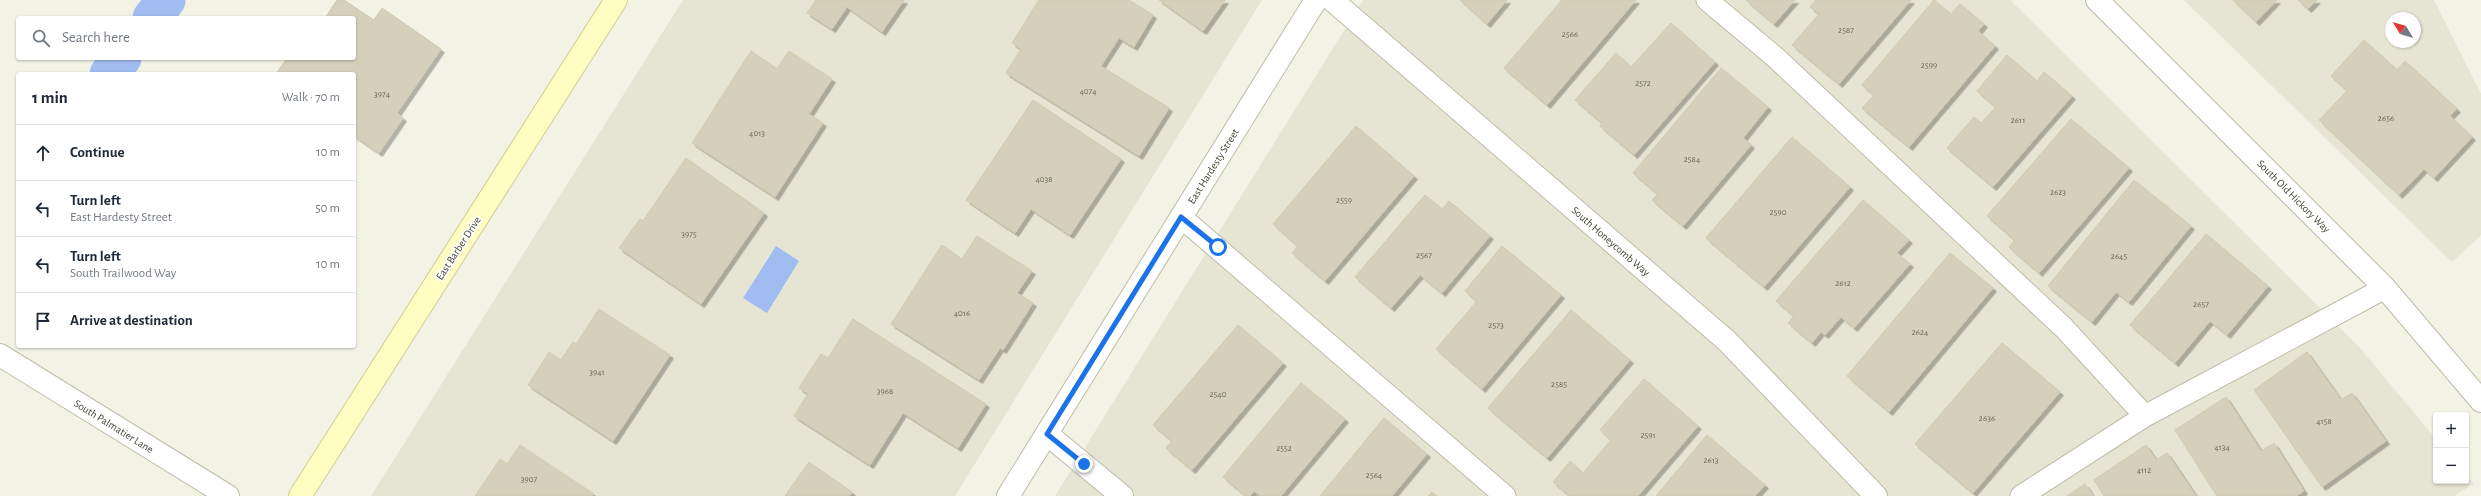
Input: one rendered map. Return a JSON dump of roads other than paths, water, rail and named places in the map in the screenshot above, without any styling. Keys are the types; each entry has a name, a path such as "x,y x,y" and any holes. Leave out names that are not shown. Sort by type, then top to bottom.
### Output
{"street":[{"name":"East Barber Drive","path":"300,496 616,0"},
{"name":"East Hardesty Street","path":"1008,496 1316,0"},
{"name":"South Honeycomb Way","path":"1332,0 1727,341 1876,496"},
{"name":"South Old Hickory Way","path":"2097,0 2385,288 2481,401"},
{"name":"South Palmatier Lane","path":"0,355 228,496"},
{"path":"1047,434 1122,496"}],"lane":[{"path":"1707,0 1775,57 2064,328 2145,416"},
{"path":"1181,217 1505,496"},
{"path":"2021,496 2145,416 2385,288"}],"water":[{"path":"776,246 799,261 767,313 743,298"}],"waterway":[{"path":"154,16 166,0"},
{"path":"111,72 120,60"}]}
